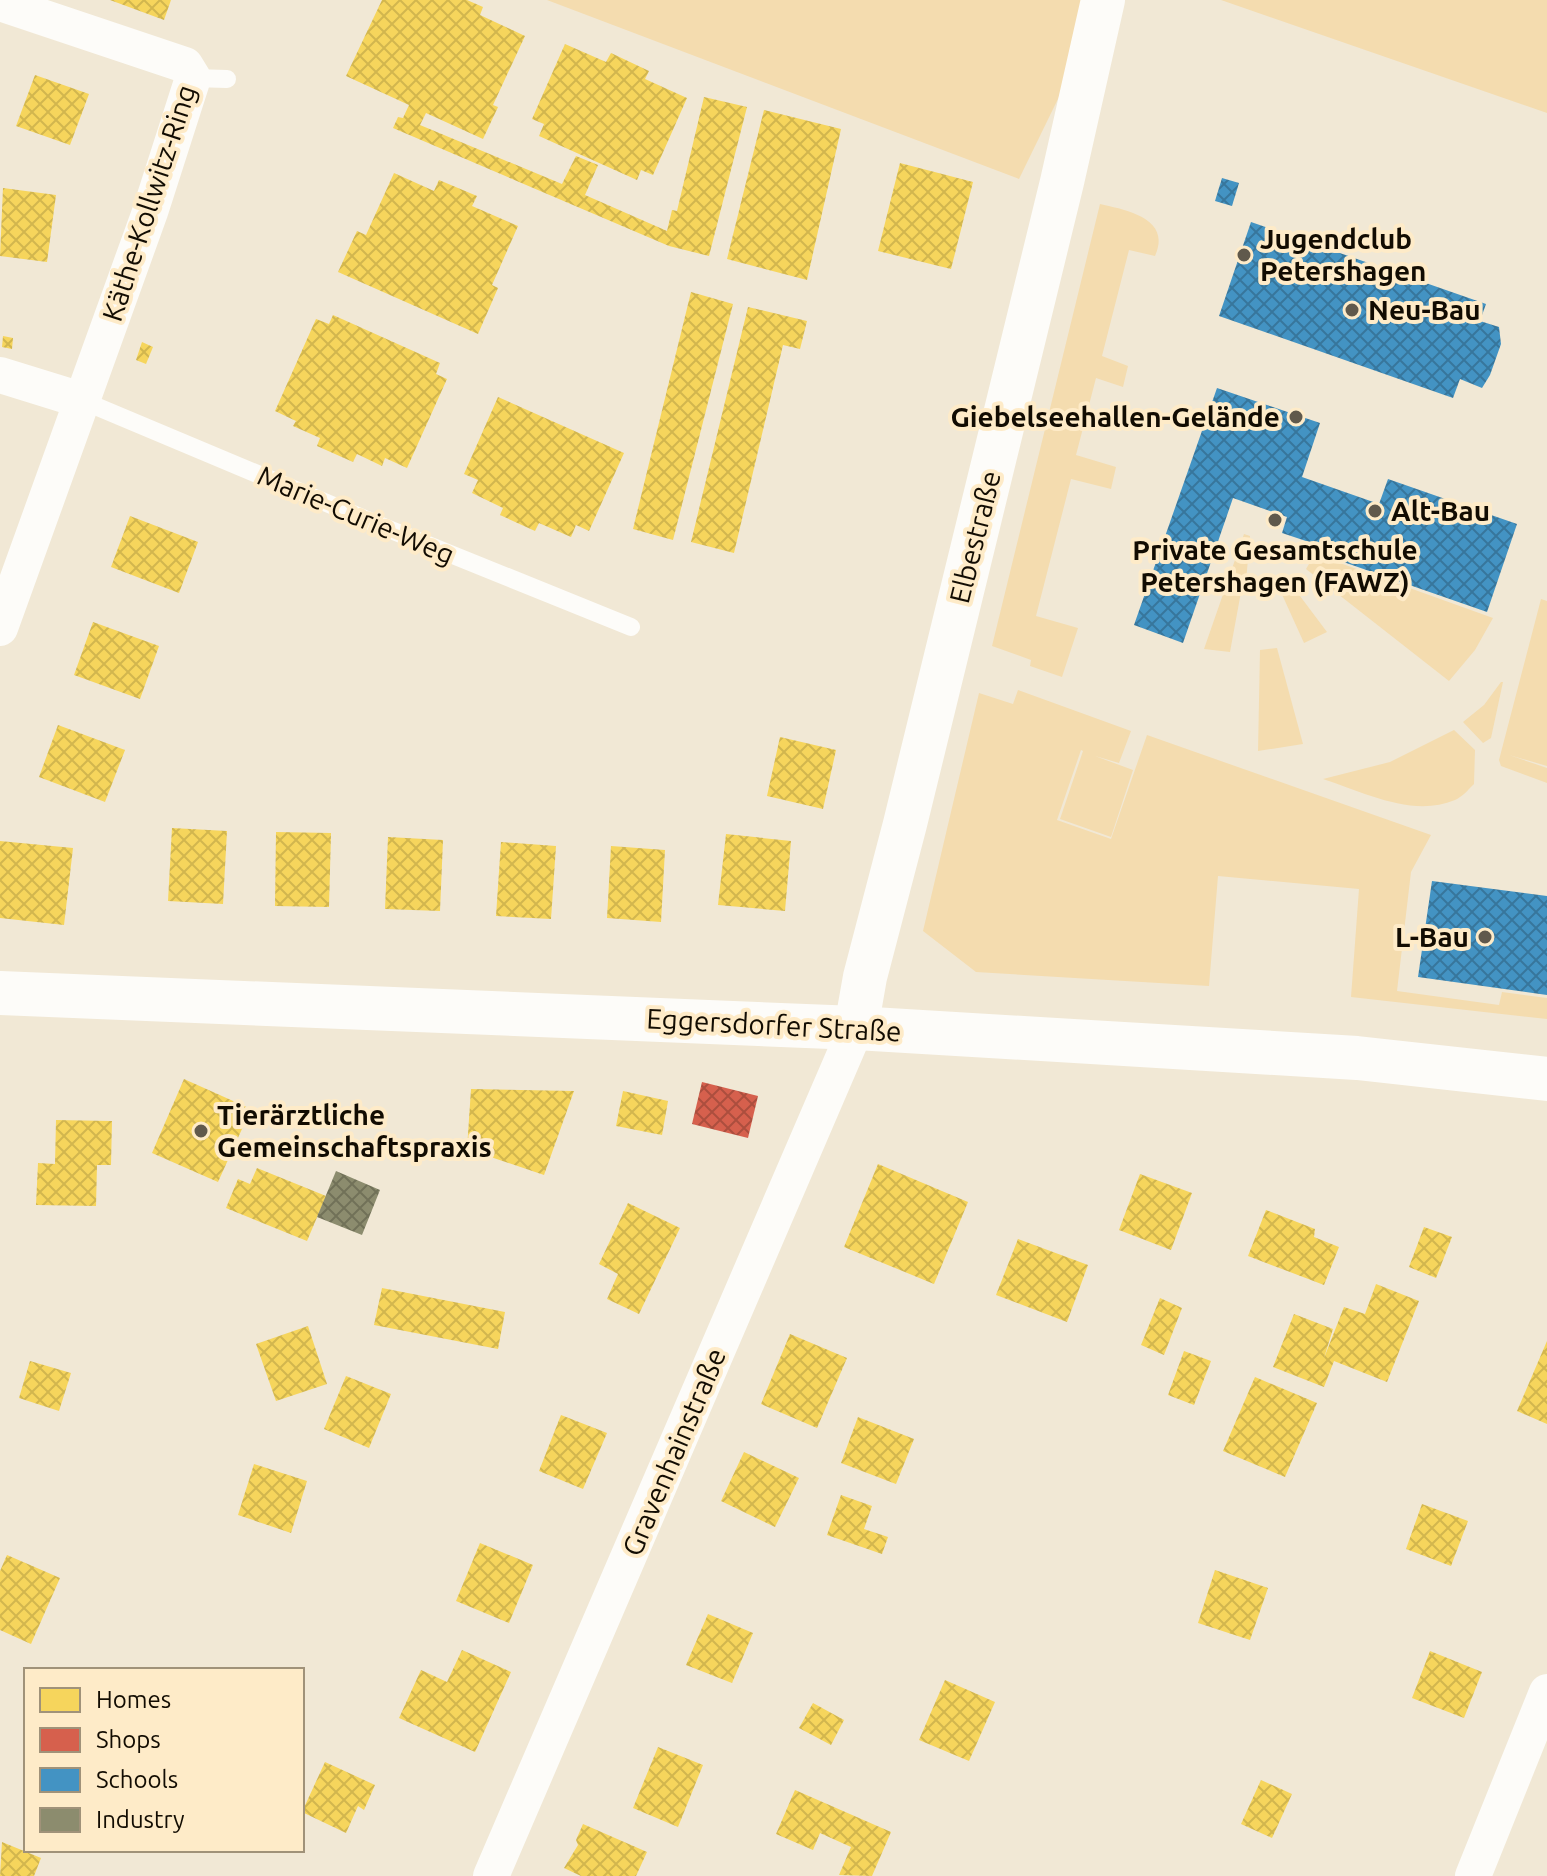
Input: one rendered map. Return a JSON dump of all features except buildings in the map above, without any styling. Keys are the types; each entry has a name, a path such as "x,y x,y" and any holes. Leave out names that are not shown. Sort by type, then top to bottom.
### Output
{"street":[{"name":"Elbestraße","path":"856,1028 865,977 1062,182 1103,0"},
{"name":"Käthe-Kollwitz-Ring","path":"0,3 185,65 210,78 150,212 0,628"},
{"path":"0,375 81,400"},
{"name":"Eggersdorfer Straße","path":"0,993 856,1028 1357,1058 1547,1079"},
{"name":"Gravenhainstraße","path":"491,1876 856,1028"},
{"path":"1473,1876 1547,1692"}],"lane":[{"name":"Marie-Curie-Weg","path":"81,400 631,627"}],"shaded area":[{"path":"547,0 1089,0 1074,66 1019,179"},
{"path":"1221,0 1547,0 1547,113"},
{"path":"1100,204 1144,218 1152,224 1159,243 1155,256 1129,250 1102,356 1128,366 1123,387 1096,378 1076,455 1116,467 1111,489 1071,479 1036,616 1078,628 1062,677 1030,666 1031,660 992,646"},
{"path":"1244,534 1250,536 1245,593 1241,592 1230,652 1204,649"},
{"path":"1315,554 1493,618 1475,650 1449,681 1306,569"},
{"path":"1291,584 1327,632 1304,643 1280,590"},
{"path":"1541,599 1547,601 1547,766 1509,755 1547,768 1547,783 1501,766 1499,760"},
{"path":"1277,648 1303,744 1258,751 1260,650"},
{"path":"1501,682 1491,738 1483,743 1463,722 1484,705"},
{"path":"1018,690 1131,731 1119,763 1095,756 1133,770 1111,837 1060,819 1081,750 1057,820 1111,839 1147,735 1431,835 1411,872 1397,991 1499,1005 1502,992 1547,998 1547,1019 1351,997 1359,889 1218,876 1209,986 976,972 923,931 979,693 1013,704"},
{"path":"1454,730 1475,750 1474,784 1455,800 1439,805 1405,805 1323,779 1390,762"}],"place":[{"name":"Jugendclub Petershagen","path":"1244,255"},
{"name":"Neu-Bau","path":"1352,310"},
{"name":"Giebelseehallen-Gelände","path":"1296,417"},
{"name":"Alt-Bau","path":"1375,511"},
{"name":"Private Gesamtschule Petershagen (FAWZ)","path":"1275,520"},
{"name":"L-Bau","path":"1485,937"},
{"name":"Tierärztliche Gemeinschaftspraxis","path":"201,1131"}]}
